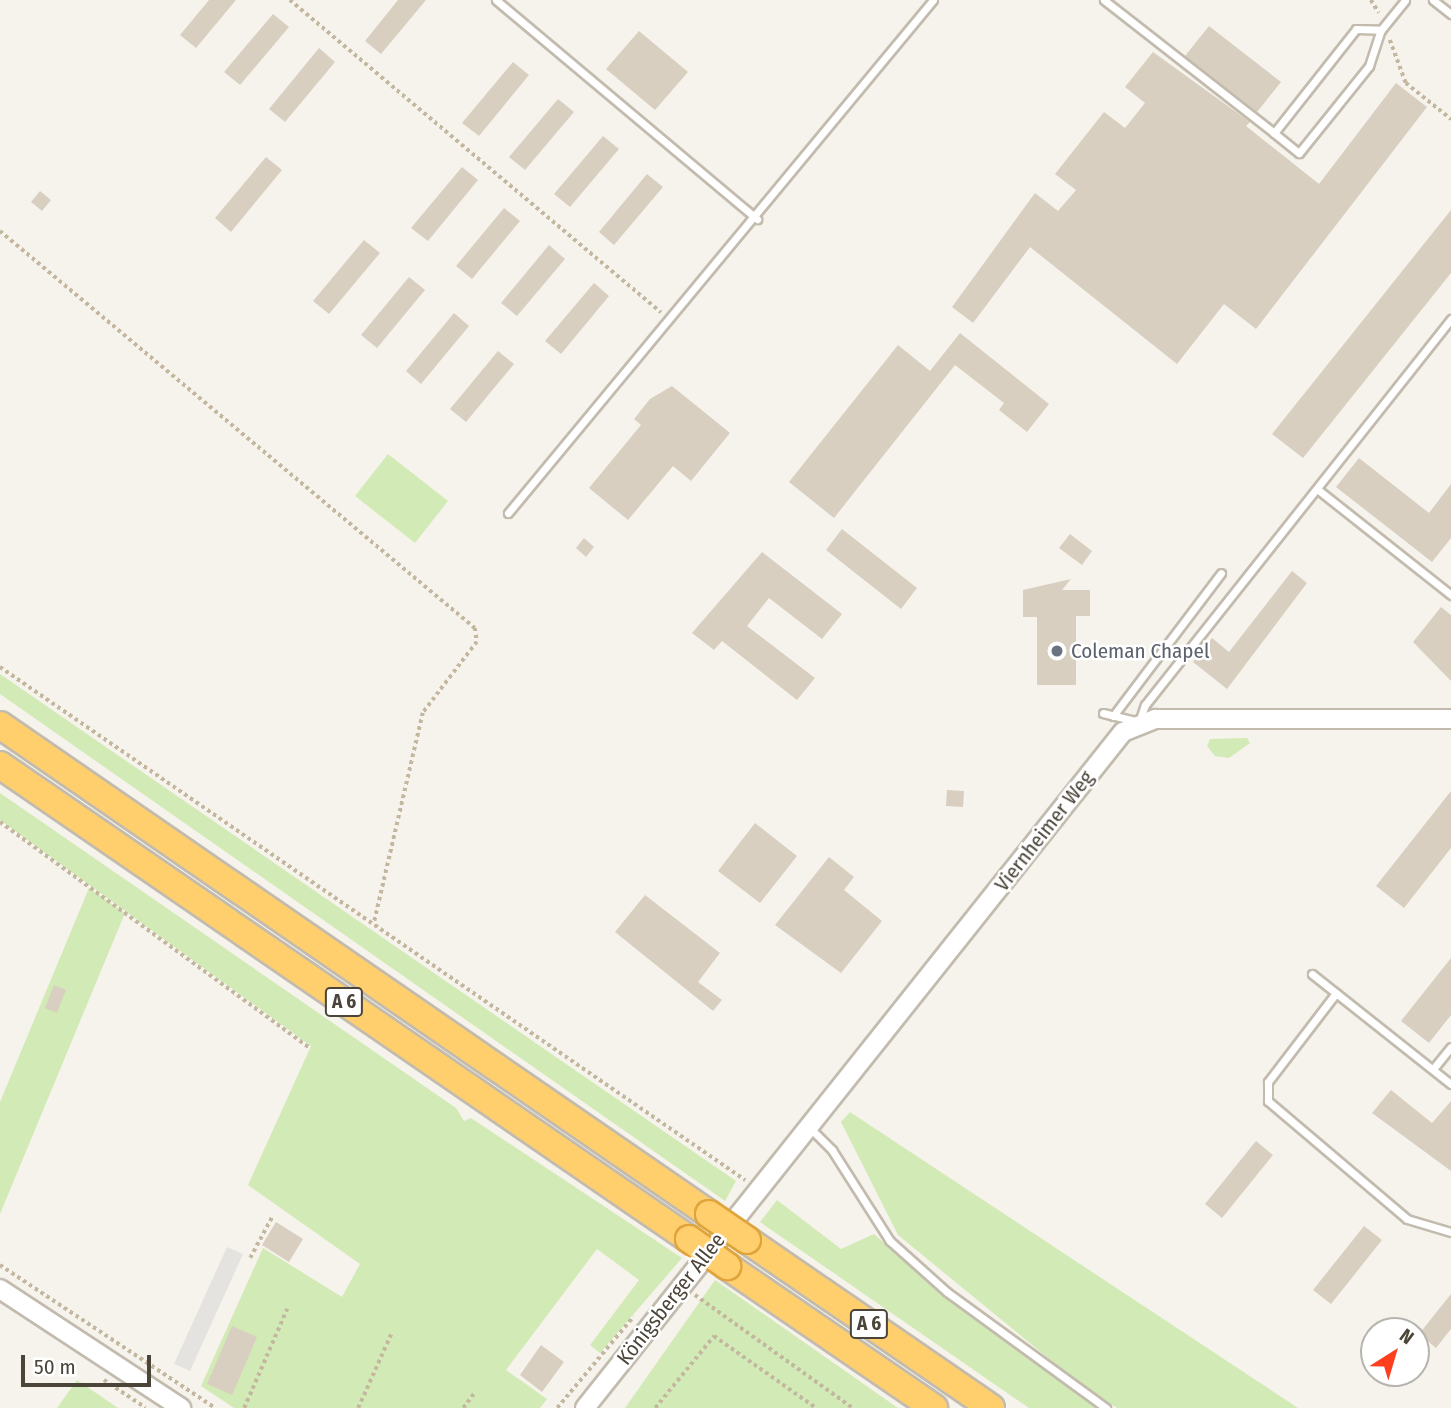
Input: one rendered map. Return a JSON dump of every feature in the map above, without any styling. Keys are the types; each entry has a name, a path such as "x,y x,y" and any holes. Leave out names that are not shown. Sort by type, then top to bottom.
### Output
{"highway":[{"name":"A 6","path":"0,725 991,1408"},
{"name":"A 6","path":"0,765 934,1408"}],"street":[{"path":"1139,722 1451,719"},
{"name":"Viernheimer Weg","path":"758,1189 1123,732 1139,722"},
{"name":"Königsberger Allee","path":"585,1408 758,1189"},
{"path":"0,1289 181,1408"}],"lane":[{"path":"496,0 757,219"},
{"path":"508,513 757,219 933,0"},
{"path":"1104,0 1299,153 1369,66 1383,27 1405,0"},
{"path":"1433,0 1451,14"},
{"path":"1274,133 1356,29 1383,27"},
{"path":"1103,713 1139,722 1145,705 1451,319"},
{"path":"1317,489 1451,594"},
{"path":"1113,716 1221,573"},
{"path":"1311,974 1451,1084"},
{"path":"1336,993 1268,1082 1268,1101 1407,1219 1451,1232"},
{"path":"1433,1069 1451,1047"},
{"path":"809,1127 832,1150 890,1241 947,1292 1106,1408"}],"path":[{"path":"290,0 671,321"},
{"path":"1371,0 1406,83 1451,119"},
{"path":"0,231 475,628 477,642 423,713 374,924"},
{"path":"0,667 758,1189"},
{"path":"0,822 309,1047"},
{"path":"250,1258 272,1217"},
{"path":"0,1265 215,1408"},
{"path":"682,1286 853,1408"},
{"path":"244,1408 287,1309"},
{"path":"358,1408 392,1332"},
{"path":"655,1408 714,1336 816,1408"},
{"path":"557,1408 589,1368"},
{"path":"463,1408 475,1392"}],"green space":[{"path":"388,454 448,501 415,543 355,496"},
{"path":"0,674 736,1181 725,1201 0,694"},
{"path":"1247,738 1250,743 1229,758 1215,756 1207,746 1210,739"},
{"path":"0,793 456,1108 464,1121 471,1118 682,1258 600,1353 590,1345 639,1280 597,1249 506,1370 547,1399 540,1408 234,1408 201,1386 263,1248 342,1297 360,1264 248,1185 311,1046 0,820"},
{"path":"89,888 125,913 0,1214 0,1102"},
{"path":"850,1112 1298,1408 1117,1408 1075,1380 898,1235 841,1122"},
{"path":"777,1200 841,1249 874,1234 944,1296 1098,1408 1029,1408 760,1222"},
{"path":"715,1280 898,1408 625,1408"},
{"path":"77,1380 118,1408 57,1408"}],"shaded area":[{"path":"227,1247 243,1254 190,1371 174,1364"}],"building":[{"path":"209,0 236,0 196,48 180,35"},
{"path":"398,0 426,0 381,54 365,41"},
{"path":"273,14 289,27 240,85 224,72"},
{"path":"1209,26 1281,82 1257,112 1185,56"},
{"path":"639,31 688,72 655,110 606,69"},
{"path":"319,48 335,62 285,122 269,109"},
{"path":"1153,52 1250,122 1246,126 1319,184 1396,83 1427,107 1256,329 1224,304 1177,364 1030,247 973,323 952,307 1035,193 1058,211 1076,190 1055,174 1104,112 1125,128 1145,103 1125,87"},
{"path":"513,62 529,75 479,136 462,123"},
{"path":"558,99 574,112 525,170 509,157"},
{"path":"603,136 619,149 570,207 554,194"},
{"path":"266,157 282,170 231,232 215,218"},
{"path":"462,167 478,180 428,241 411,228"},
{"path":"647,174 663,187 614,245 599,232"},
{"path":"40,191 51,200 42,211 31,202"},
{"path":"504,208 520,221 472,279 456,266"},
{"path":"1451,210 1451,273 1303,458 1272,434"},
{"path":"364,240 380,253 329,314 313,301"},
{"path":"549,245 565,259 517,316 501,303"},
{"path":"409,277 425,290 377,348 361,335"},
{"path":"594,283 609,296 561,354 545,341"},
{"path":"454,313 469,326 421,384 406,371"},
{"path":"960,333 1049,404 1027,432 999,410 1004,403 955,365 834,518 789,482 898,345 930,371"},
{"path":"498,351 514,364 466,422 450,409"},
{"path":"672,386 730,433 691,481 673,466 628,520 589,488 641,425 634,419 650,399"},
{"path":"1359,458 1429,513 1451,484 1451,538 1432,562 1336,487"},
{"path":"842,529 917,588 901,609 826,550"},
{"path":"1070,534 1092,551 1082,565 1059,548"},
{"path":"584,538 594,547 586,557 576,548"},
{"path":"762,552 842,614 822,639 769,598 747,626 815,678 797,700 722,641 714,650 692,633"},
{"path":"1292,571 1307,583 1227,689 1193,662 1212,638 1229,652"},
{"name":"Coleman Chapel","path":"1071,579 1062,590 1090,590 1090,616 1076,616 1076,685 1037,685 1037,617 1023,617 1023,590"},
{"path":"1441,607 1451,615 1451,681 1413,642"},
{"path":"947,790 964,791 963,807 946,806"},
{"path":"1451,791 1451,848 1404,908 1376,886"},
{"path":"755,823 797,856 760,903 718,871"},
{"path":"829,857 854,877 844,890 882,921 841,973 775,925"},
{"path":"645,895 720,953 698,982 722,1000 713,1011 615,932"},
{"path":"1451,958 1451,1015 1429,1043 1401,1021"},
{"path":"54,985 66,990 57,1013 45,1008"},
{"path":"1391,1090 1432,1123 1451,1101 1451,1171 1372,1113"},
{"path":"1256,1141 1273,1155 1222,1218 1205,1204"},
{"path":"276,1222 303,1239 289,1262 262,1245"},
{"path":"1364,1226 1382,1240 1331,1304 1313,1290"},
{"path":"1451,1294 1451,1329 1436,1348 1430,1343 1430,1320"},
{"path":"232,1326 257,1337 232,1395 207,1384"},
{"path":"541,1345 564,1362 542,1392 520,1375"}],"place":[{"name":"Coleman Chapel","path":"1057,651"}]}
